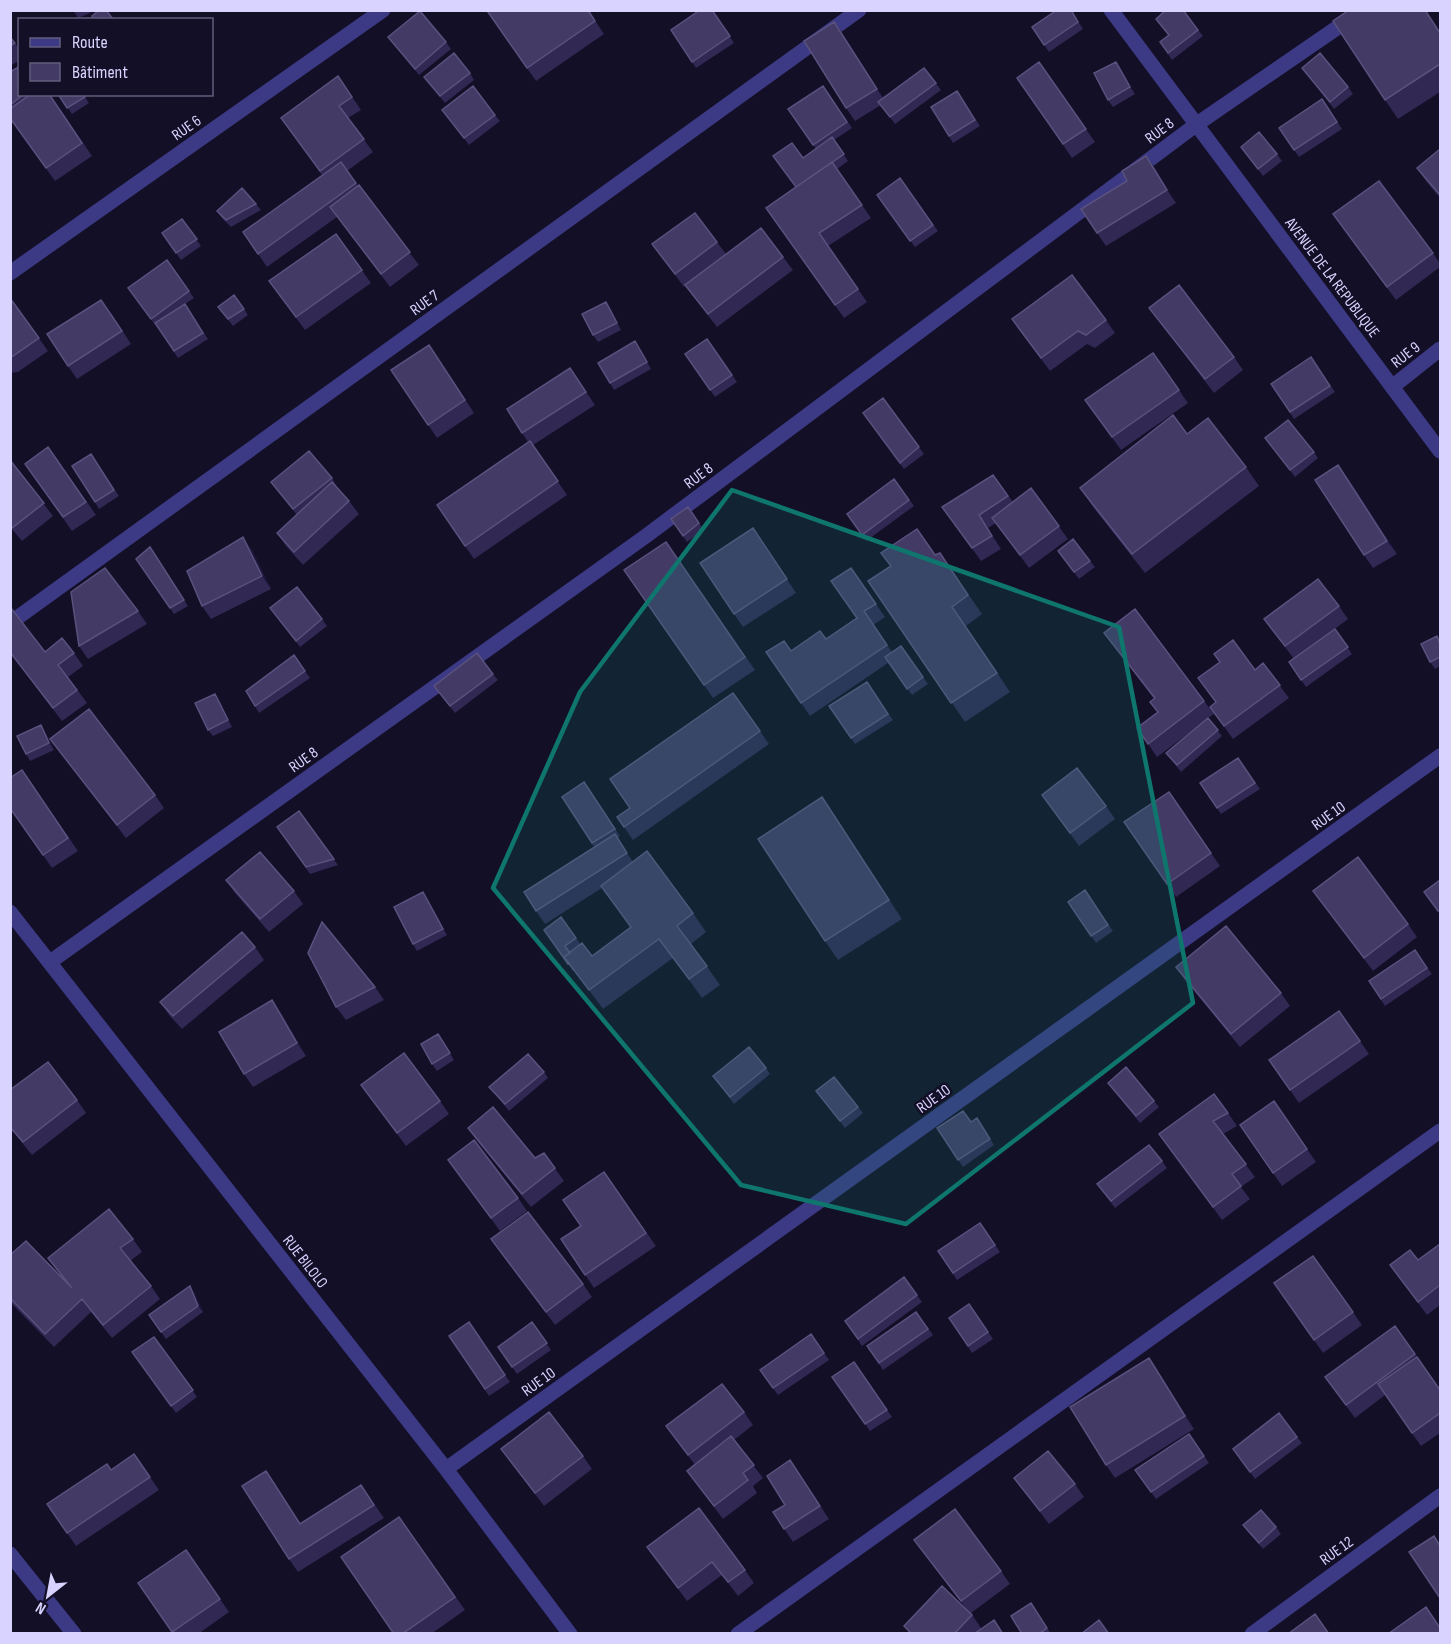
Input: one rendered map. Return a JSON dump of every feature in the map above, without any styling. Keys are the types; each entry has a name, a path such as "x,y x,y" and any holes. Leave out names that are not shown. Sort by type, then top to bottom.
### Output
{"street":[{"name":"RUE 6","path":"10,273 383,10"},
{"name":"RUE 7","path":"10,623 859,10"},
{"name":"AVENUE DE LA REPUBLIQUE","path":"1111,10 1440,451"},
{"name":"RUE 8","path":"50,962 646,536 1197,124 1363,10"},
{"name":"RUE 9","path":"1392,387 1440,349"},
{"name":"RUE 10","path":"446,1469 1440,756"},
{"name":"RUE BILOLO","path":"10,912 446,1469 570,1634"},
{"path":"738,1634 1440,1131"},
{"name":"RUE 12","path":"1252,1634 1440,1496"},
{"path":"10,1554 74,1634"}],"highlighted area":[{"path":"732,490 1119,627 1193,1003 906,1224 741,1185 493,888 580,692"}],"building":[{"path":"99,10 106,10 112,18 94,18 92,16"},
{"path":"490,10 588,10 595,21 527,68 488,12"},
{"path":"700,10 712,10 730,36 692,62 671,30"},
{"path":"1057,10 1071,10 1078,22 1044,45 1032,27"},
{"path":"1166,10 1183,10 1198,30 1168,53 1160,42 1169,35 1156,19"},
{"path":"1349,10 1425,10 1440,33 1440,64 1385,100 1333,21"},
{"path":"420,11 446,42 415,69 388,37"},
{"path":"834,22 877,89 846,108 804,41"},
{"path":"454,53 470,73 440,96 424,77"},
{"path":"1320,53 1348,87 1330,102 1302,68"},
{"path":"1039,62 1086,129 1063,144 1017,78"},
{"path":"1116,62 1130,87 1108,100 1094,73"},
{"path":"18,67 18,96 21,96 10,105 10,72"},
{"path":"924,68 936,83 890,117 878,102"},
{"path":"338,76 352,97 339,106 364,139 320,171 281,118"},
{"path":"473,86 495,115 464,138 442,110"},
{"path":"823,86 847,122 813,145 788,109"},
{"path":"957,91 975,120 949,136 931,107"},
{"path":"28,96 50,96 82,143 46,168 10,118 10,109"},
{"path":"59,96 85,97 67,108"},
{"path":"1322,99 1337,122 1294,150 1279,128"},
{"path":"1259,132 1277,154 1258,169 1241,147"},
{"path":"832,137 844,154 796,187 773,156 792,143 803,158"},
{"path":"1440,149 1440,195 1417,168"},
{"path":"1146,156 1167,190 1097,233 1081,209 1127,181 1122,171"},
{"path":"341,162 356,183 258,254 243,232"},
{"path":"832,162 862,205 819,233 858,289 835,305 766,208"},
{"path":"900,178 933,225 910,241 877,195"},
{"path":"1379,181 1433,253 1387,287 1333,214"},
{"path":"359,185 410,252 381,274 330,207"},
{"path":"242,188 256,204 226,220 217,211"},
{"path":"695,213 717,242 675,274 652,244"},
{"path":"182,219 197,239 176,253 162,233"},
{"path":"761,228 783,257 708,314 685,285"},
{"path":"336,234 362,270 296,317 269,281"},
{"path":"167,260 189,291 151,319 128,288"},
{"path":"1072,275 1106,320 1086,335 1078,331 1041,358 1012,319"},
{"path":"1179,285 1234,357 1205,379 1149,308"},
{"path":"234,295 244,309 228,319 218,307"},
{"path":"10,298 39,338 10,358"},
{"path":"101,300 122,331 68,366 47,334"},
{"path":"606,302 617,323 593,335 582,314"},
{"path":"185,304 203,333 174,351 155,323"},
{"path":"707,339 732,375 710,390 685,354"},
{"path":"635,341 647,362 610,383 598,363"},
{"path":"429,345 465,400 428,425 391,370"},
{"path":"1153,353 1179,390 1112,437 1085,400"},
{"path":"1311,357 1330,386 1290,412 1271,384"},
{"path":"570,368 586,392 522,433 507,409"},
{"path":"883,398 919,447 900,463 863,413"},
{"path":"1173,415 1187,434 1208,418 1246,467 1132,554 1080,488"},
{"path":"1288,420 1314,452 1290,470 1265,438"},
{"path":"530,441 558,481 465,546 437,505"},
{"path":"48,447 86,502 63,517 25,464"},
{"path":"309,451 332,478 293,509 271,482"},
{"path":"91,454 114,490 95,502 72,466"},
{"path":"10,460 44,503 12,528 10,526"},
{"path":"1338,465 1387,541 1364,555 1315,480"},
{"path":"993,475 1008,496 979,515 992,536 972,548 942,507"},
{"path":"894,479 909,500 862,535 847,514"},
{"path":"332,482 349,501 294,552 277,533"},
{"path":"1031,488 1059,526 1020,555 992,518"},
{"path":"688,507 699,523 683,536 671,519"},
{"path":"753,528 787,579 734,614 700,563"},
{"path":"917,529 935,555 940,553 968,595 952,607 997,673 951,703 868,581 891,566 881,553"},
{"path":"243,537 262,576 202,606 187,571"},
{"path":"1073,539 1090,561 1074,572 1058,551"},
{"path":"666,542 745,657 704,685 624,570"},
{"path":"150,547 184,600 170,608 136,559"},
{"path":"105,568 138,611 79,646 71,592"},
{"path":"851,568 876,604 864,611 887,645 801,703 766,652 784,641 791,651 820,631 826,639 857,618 831,581"},
{"path":"1318,579 1339,606 1285,646 1264,619"},
{"path":"297,587 322,619 296,641 270,608"},
{"path":"10,608 45,652 62,638 74,653 58,665 77,690 53,708 10,652"},
{"path":"1135,609 1204,701 1148,744 1137,728 1158,712 1150,702 1155,698 1104,633"},
{"path":"1335,629 1348,647 1301,680 1289,662"},
{"path":"1437,636 1440,644 1440,657 1430,662 1421,644"},
{"path":"1233,640 1255,670 1263,663 1280,685 1224,726 1210,707 1216,702 1198,678 1220,662 1214,654"},
{"path":"901,646 923,677 907,689 885,657"},
{"path":"477,653 493,674 450,706 434,686"},
{"path":"294,655 305,671 255,706 246,691"},
{"path":"867,682 888,714 851,738 829,706"},
{"path":"733,693 760,731 624,827 617,817 630,808 610,779"},
{"path":"215,694 228,720 208,730 195,703"},
{"path":"89,709 155,795 117,825 50,739"},
{"path":"1208,718 1218,730 1177,765 1166,753"},
{"path":"41,725 49,743 26,754 17,736"},
{"path":"1238,758 1255,783 1217,808 1200,783"},
{"path":"1077,768 1106,806 1070,833 1042,795"},
{"path":"22,770 68,838 43,855 10,808 10,778"},
{"path":"584,782 615,829 592,843 562,797"},
{"path":"1169,792 1211,853 1167,884 1124,822"},
{"path":"822,797 889,900 825,941 758,839"},
{"path":"299,811 334,859 306,867 277,827"},
{"path":"615,834 627,853 536,911 524,892"},
{"path":"647,851 693,913 677,926 707,966 689,979 659,939 589,990 564,957 582,943 592,956 631,927 601,886"},
{"path":"260,852 294,891 260,919 226,880"},
{"path":"1358,857 1408,924 1364,958 1313,891"},
{"path":"1440,880 1440,910 1438,911 1424,892"},
{"path":"1085,890 1108,925 1091,936 1068,902"},
{"path":"423,892 443,929 413,944 394,907"},
{"path":"561,917 576,938 565,946 570,953 564,957 568,964 544,930"},
{"path":"322,922 375,987 336,1007 308,953"},
{"path":"1226,926 1281,993 1231,1034 1176,967"},
{"path":"242,932 255,947 173,1016 160,1002"},
{"path":"1415,950 1427,968 1381,999 1369,981"},
{"path":"272,1000 297,1043 244,1074 219,1032"},
{"path":"1339,1011 1360,1041 1290,1090 1269,1060"},
{"path":"438,1034 450,1053 432,1064 421,1044"},
{"path":"749,1047 766,1068 730,1097 713,1076"},
{"path":"404,1053 440,1101 397,1133 361,1085"},
{"path":"528,1054 544,1072 505,1104 489,1087"},
{"path":"48,1062 77,1100 23,1142 10,1127 10,1090"},
{"path":"1126,1067 1154,1101 1136,1116 1108,1083"},
{"path":"834,1077 858,1107 840,1121 816,1091"},
{"path":"1214,1094 1228,1113 1213,1121 1246,1164 1232,1174 1241,1186 1213,1207 1159,1134"},
{"path":"1274,1101 1307,1149 1273,1173 1240,1125"},
{"path":"493,1107 535,1158 544,1153 555,1168 522,1194 468,1128"},
{"path":"963,1111 971,1122 977,1118 990,1139 958,1160 937,1128"},
{"path":"474,1140 518,1198 491,1218 448,1160"},
{"path":"1149,1145 1162,1161 1111,1201 1097,1184"},
{"path":"604,1172 646,1233 585,1275 561,1239 581,1226 563,1200"},
{"path":"109,1209 133,1239 120,1248 151,1286 103,1325 82,1299 45,1334 10,1298 10,1255 26,1241 72,1288 48,1258"},
{"path":"528,1212 583,1284 546,1312 491,1239"},
{"path":"980,1223 995,1245 953,1273 938,1251"},
{"path":"1440,1244 1440,1285 1418,1302 1390,1265 1410,1250 1418,1260"},
{"path":"1313,1256 1353,1312 1314,1340 1274,1283"},
{"path":"904,1277 917,1295 858,1339 845,1321"},
{"path":"190,1286 198,1306 161,1332 149,1315"},
{"path":"969,1304 988,1332 968,1346 949,1318"},
{"path":"916,1312 928,1329 879,1363 867,1346"},
{"path":"469,1322 505,1375 485,1389 449,1336"},
{"path":"532,1322 547,1343 512,1367 498,1347"},
{"path":"1395,1326 1415,1354 1346,1405 1325,1377"},
{"path":"811,1334 824,1353 773,1388 760,1370"},
{"path":"154,1337 193,1390 171,1406 132,1352"},
{"path":"1417,1357 1440,1390 1440,1413 1412,1433 1378,1384"},
{"path":"1149,1358 1185,1416 1106,1465 1070,1407"},
{"path":"854,1362 887,1410 865,1424 832,1377"},
{"path":"722,1384 744,1412 688,1455 666,1426"},
{"path":"549,1412 583,1456 535,1493 501,1449"},
{"path":"1279,1413 1297,1437 1250,1472 1233,1449"},
{"path":"1189,1434 1204,1456 1151,1492 1135,1470"},
{"path":"731,1436 754,1465 743,1473 748,1480 714,1506 687,1471"},
{"path":"1048,1451 1075,1484 1040,1511 1014,1478"},
{"path":"134,1454 150,1477 67,1533 47,1504 107,1464 111,1470"},
{"path":"790,1460 820,1506 784,1529 773,1512 785,1505 767,1476"},
{"path":"266,1471 300,1524 361,1485 374,1505 289,1559 242,1486"},
{"path":"699,1508 745,1570 728,1582 712,1562 678,1588 647,1547"},
{"path":"955,1509 1001,1571 961,1601 914,1540"},
{"path":"1261,1510 1276,1527 1259,1543 1243,1525"},
{"path":"399,1517 455,1597 402,1634 394,1634 341,1557"},
{"path":"1434,1536 1440,1546 1440,1598 1409,1552"},
{"path":"186,1550 220,1599 172,1632 138,1583"},
{"path":"942,1586 972,1615 954,1634 912,1634 904,1626"},
{"path":"1031,1603 1047,1628 1039,1634 1022,1634 1011,1616"},
{"path":"1426,1607 1440,1628 1440,1634 1388,1634"},
{"path":"1315,1614 1329,1634 1288,1634"},
{"path":"994,1620 1003,1634 974,1634"},
{"path":"1099,1620 1109,1634 1081,1634"}]}
